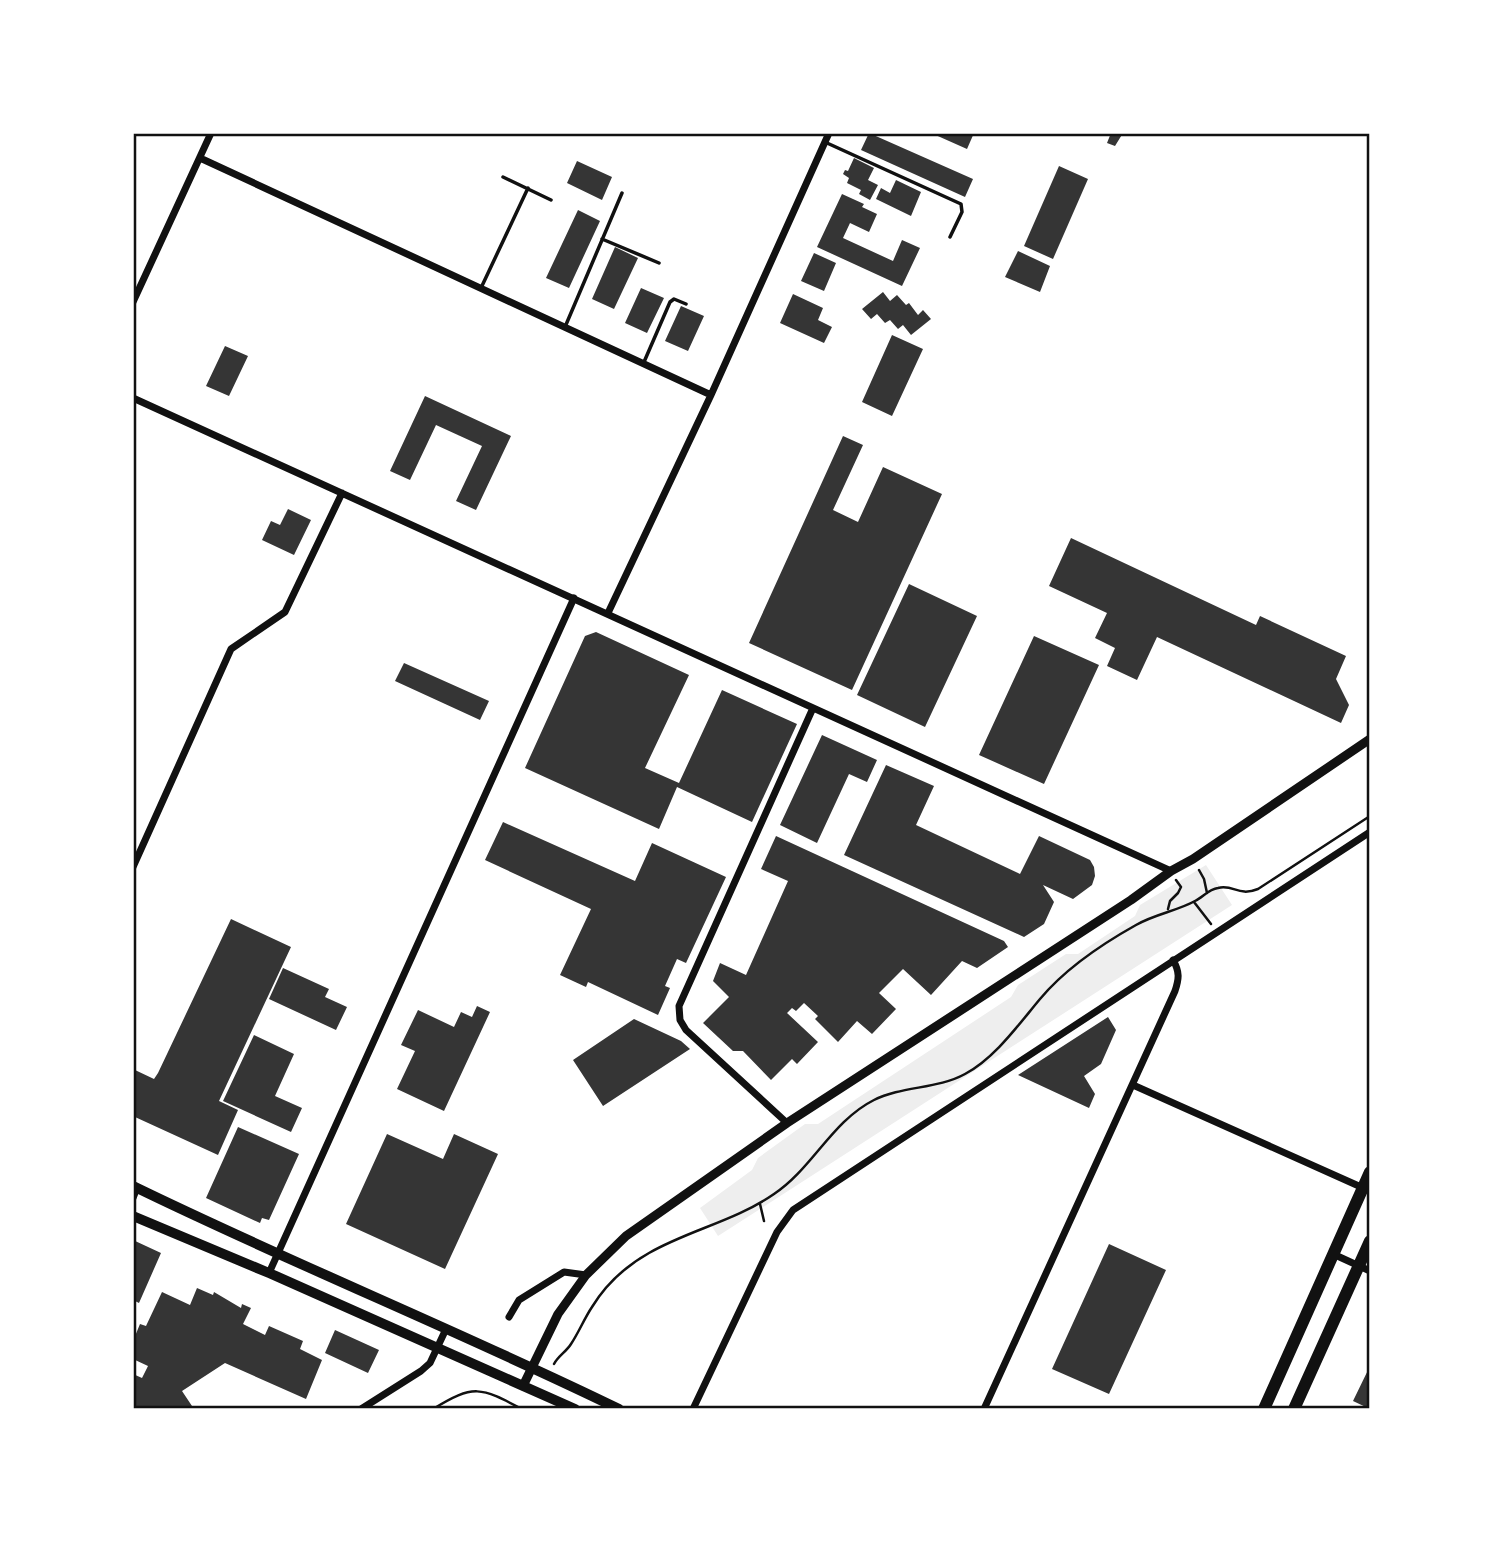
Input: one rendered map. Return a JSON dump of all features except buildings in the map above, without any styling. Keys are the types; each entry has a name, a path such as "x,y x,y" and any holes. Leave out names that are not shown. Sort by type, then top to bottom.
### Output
{"highway":[{"path":"1265,1409 1333,1254 1366,1189 1370,1172"},
{"path":"1294,1409 1364,1269 1370,1241"}],"main road":[{"path":"134,1191 532,1367 620,1409"},
{"path":"133,1216 575,1409"}],"street":[{"path":"133,302 211,133"},
{"path":"608,613 711,395 825,136"},
{"path":"200,158 711,395"},
{"path":"133,398 1171,871"},
{"path":"133,867 231,649 285,612 342,493"},
{"path":"268,1273 574,598"},
{"path":"787,1123 686,1030 680,1020 679,1006 813,708"},
{"path":"523,1386 558,1314 586,1275 626,1236 787,1123 1131,900 1370,739"},
{"path":"694,1409 787,1216 1370,832"},
{"path":"984,1409 1176,989 1178,969 1173,960"},
{"path":"1133,1084 1366,1189"},
{"path":"1333,1254 1364,1269"},
{"path":"509,1317 519,1300 564,1272 586,1275"},
{"path":"361,1409 374,1406 430,1363 446,1329"}],"lane":[{"path":"825,136 961,204 962,212 950,237"},
{"path":"503,177 551,200"},
{"path":"481,288 528,188"},
{"path":"565,327 622,193"},
{"path":"603,239 659,263"},
{"path":"643,363 670,302 674,299 686,304"}],"path":[{"path":"554,1365 572,1343 592,1306 608,1284 624,1269 650,1252 760,1203 791,1181 850,1116 882,1097 967,1074 1018,1027 1049,989 1085,958 1135,925 1194,902 1216,888 1230,888 1241,893 1258,889 1370,816"},
{"path":"1193,859 1204,879 1207,893"},
{"path":"1169,910 1170,901 1181,887 1171,871"},
{"path":"1194,902 1216,931"},
{"path":"760,1203 764,1221"},
{"path":"433,1409 458,1394 472,1390 499,1396 522,1409"}],"shaded area":[{"path":"1206,865 1232,905 718,1236 700,1208 752,1170 758,1158 805,1124 818,1124 1011,997 1018,985 1066,954 1078,954 1135,916 1140,905"}]}
